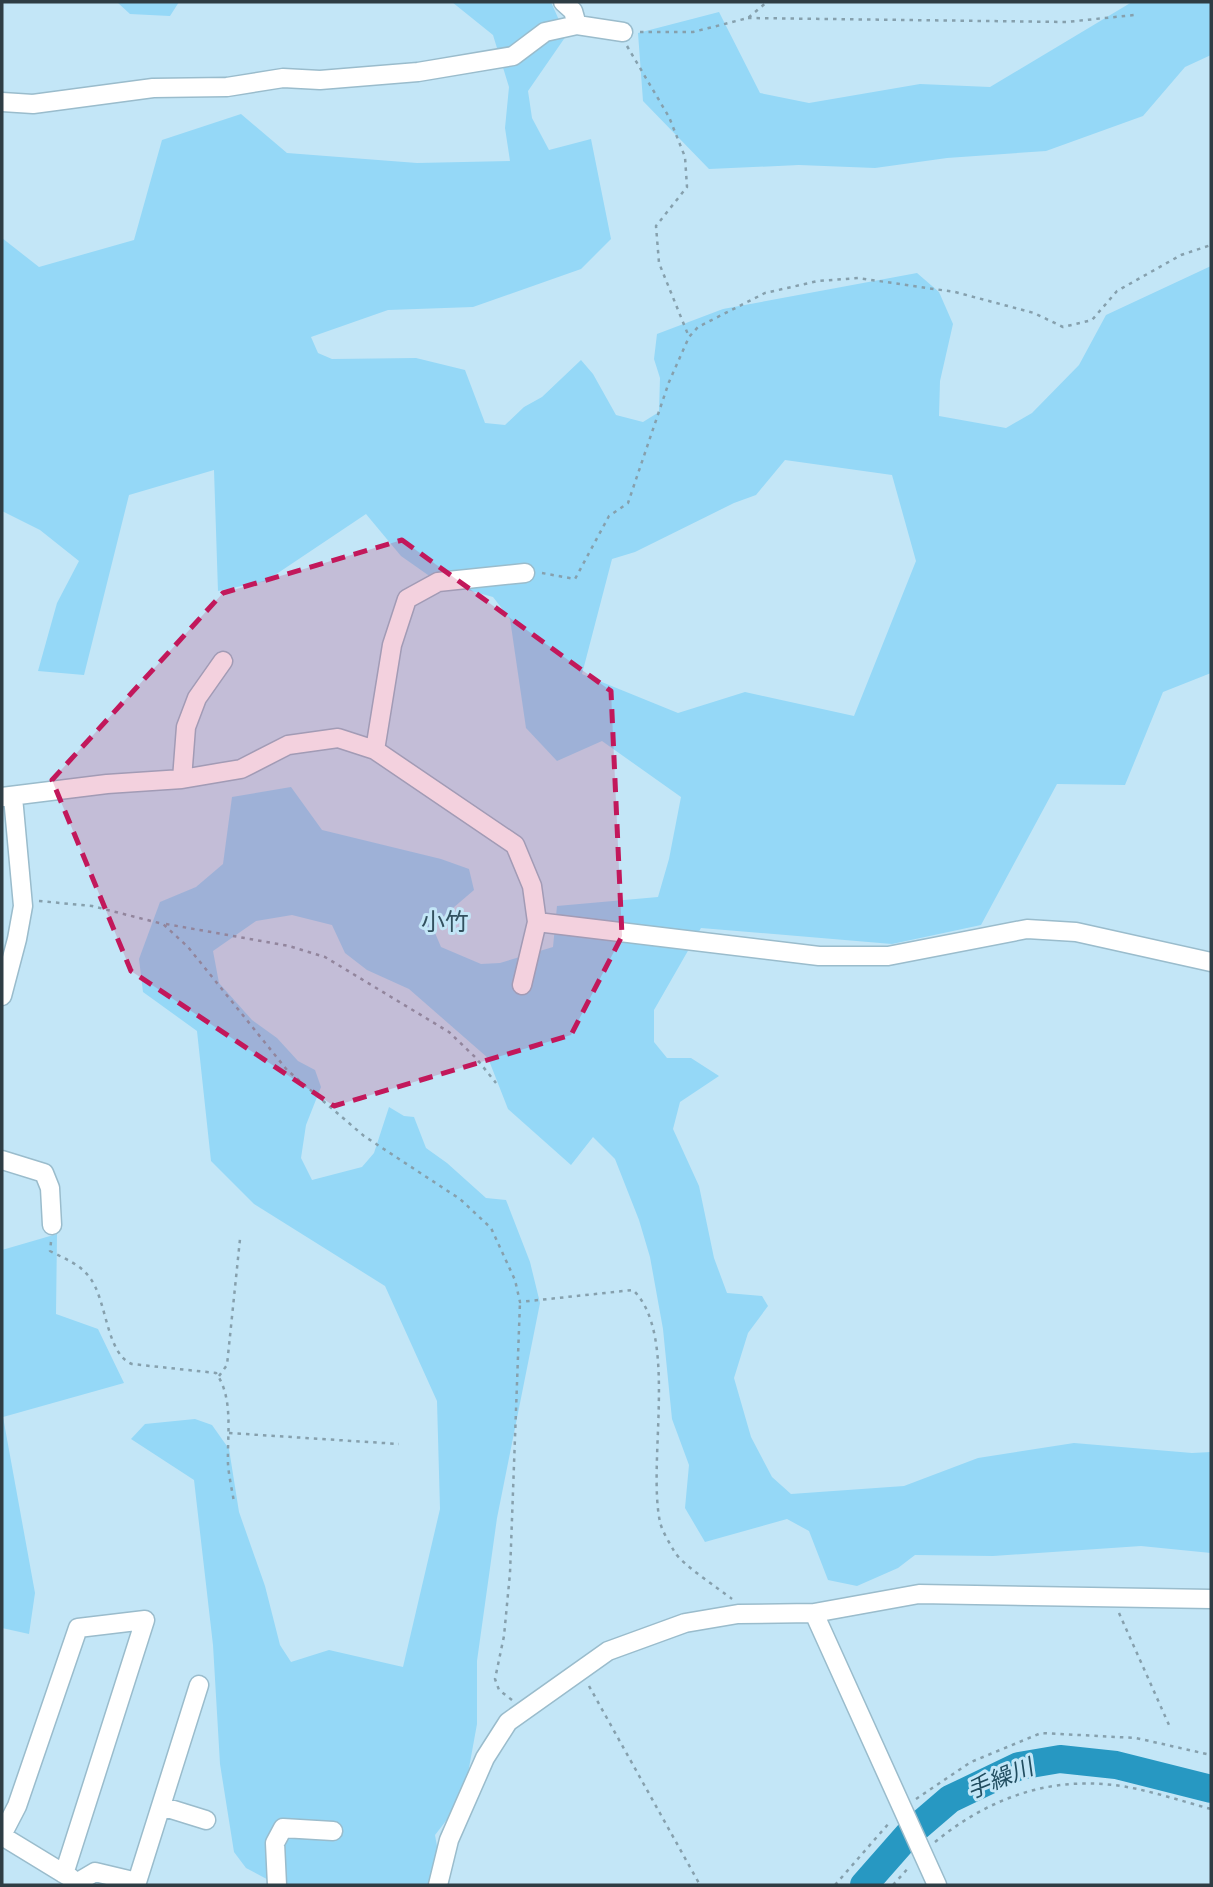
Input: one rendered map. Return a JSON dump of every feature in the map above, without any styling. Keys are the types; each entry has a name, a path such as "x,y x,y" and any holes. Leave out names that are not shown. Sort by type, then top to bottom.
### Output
{"street":[{"path":"563,2 573,11 577,25"},
{"path":"2,102 33,104 153,88 227,87 283,78 320,80 418,72 513,56 545,32 577,25 623,32"},
{"path":"375,750 392,645 407,599 438,582 525,573"},
{"path":"182,779 187,727 197,698 223,661"},
{"path":"2,996 17,939 22,900 7,797 107,784 182,779 241,769 288,745 338,738 375,750 516,845 532,886 537,922 522,985"},
{"path":"537,922 819,956 888,956 1027,929 1052,930 1076,932 1211,962"},
{"path":"2,1160 44,1173 50,1188 52,1225"},
{"path":"438,1885 449,1840 485,1758 508,1722 608,1651 685,1623 751,1614 814,1613 919,1594 1211,1599"},
{"path":"814,1613 937,1885"},
{"path":"145,1620 75,1881 2,1836 17,1806 78,1628 145,1620"},
{"path":"75,1881 95,1872 137,1882 199,1685"},
{"path":"161,1807 206,1820"},
{"path":"277,1885 275,1843 283,1828 333,1831"}],"path":[{"path":"748,18 767,2"},
{"path":"689,337 659,263 656,226 687,187 685,157 670,117 625,42 623,32 693,32 748,18 1066,22 1134,15"},
{"path":"525,573 551,574 575,579 609,516 628,503 669,382 689,337 698,327 765,293 818,281 858,278 955,292 1034,313 1063,327 1092,320 1117,291 1181,256 1211,246"},
{"path":"22,900 92,906 163,924 289,946 326,957 449,1031 496,1083"},
{"path":"163,924 188,947 287,1070 364,1136 460,1199 491,1228 515,1280 520,1302 510,1573 504,1636 495,1679 499,1689 525,1710"},
{"path":"52,1225 50,1251 78,1265 92,1280 116,1349 123,1361 216,1373 219,1377 225,1394 229,1433 228,1466 234,1502"},
{"path":"219,1377 227,1365 240,1240"},
{"path":"520,1302 634,1290 643,1299 654,1329 657,1363 659,1412 656,1482 660,1524 675,1554 751,1614"},
{"path":"229,1433 399,1444"},
{"path":"1112,1598 1169,1725"},
{"path":"581,1670 700,1885"},
{"path":"835,1885 903,1808 971,1762 1041,1733 1136,1738 1211,1755"},
{"path":"893,1885 922,1852 953,1827 980,1809 1020,1792 1066,1784 1114,1784 1211,1809"}],"highlighted area":[{"path":"402,540 611,691 622,936 571,1035 334,1106 131,971 52,780 223,593"}],"shaded area":[{"path":"117,2 179,2 170,16 130,14"},
{"path":"452,2 551,2 566,36 528,91 532,118 549,150 591,139 611,239 581,269 473,307 388,310 311,337 318,353 332,359 416,358 465,370 485,423 505,425 524,407 542,397 581,360 593,374 616,415 643,422 659,412 660,378 654,359 657,334 723,309 917,273 939,292 953,324 940,381 939,416 1006,428 1032,413 1079,365 1106,315 1211,266 1211,673 1163,692 1125,785 1057,784 981,925 892,944 701,928 654,1010 654,1042 667,1058 691,1058 719,1076 680,1102 673,1129 699,1186 714,1258 727,1293 762,1296 768,1306 748,1333 734,1378 751,1437 772,1477 791,1494 904,1486 978,1458 1074,1443 1192,1453 1211,1452 1211,1553 1141,1546 993,1556 915,1555 898,1568 857,1586 828,1580 809,1531 787,1519 705,1542 685,1508 689,1465 672,1419 663,1329 650,1257 615,1159 593,1137 571,1165 508,1109 488,1058 409,989 367,970 345,953 332,925 292,915 256,921 213,951 219,983 252,1020 277,1038 298,1061 315,1070 321,1087 306,1125 301,1158 312,1180 362,1167 374,1153 389,1107 404,1116 414,1117 426,1148 486,1198 506,1200 530,1262 540,1303 497,1518 477,1661 477,1724 465,1790 435,1835 444,1885 278,1885 246,1868 234,1852 220,1764 213,1645 194,1480 131,1439 145,1424 195,1419 212,1425 229,1449 239,1512 265,1586 280,1645 291,1662 329,1650 403,1667 440,1509 437,1401 385,1286 254,1204 211,1161 197,1031 143,992 139,959 160,902 196,887 223,864 232,797 291,787 322,830 441,859 469,869 474,890 432,926 441,947 481,964 500,963 553,947 557,906 658,897 669,859 681,797 602,741 557,761 526,728 510,619 493,597 438,582 401,556 366,514 266,581 218,591 214,470 129,495 84,675 38,671 57,603 79,561 40,530 2,511 2,238 39,267 134,240 162,140 241,114 287,153 417,163 510,161 505,128 509,87 493,35","holes":["785,460 892,475 916,561 854,716 745,692 678,713 582,674 612,559 635,552 734,503 756,495"]},
{"path":"1132,2 1211,2 1211,55 1185,67 1143,116 1046,151 947,158 875,168 799,165 709,169 643,101 638,33 719,12 760,93 809,103 920,84 990,87"},
{"path":"57,1234 56,1314 98,1329 124,1383 3,1417 35,1593 29,1634 2,1628 2,1250"}],"waterway":[{"name":"手繰川","path":"864,1885 908,1835 950,1799 1019,1766 1060,1759 1116,1765 1211,1789"}],"district":[{"name":"小竹","path":"445,922"}]}
